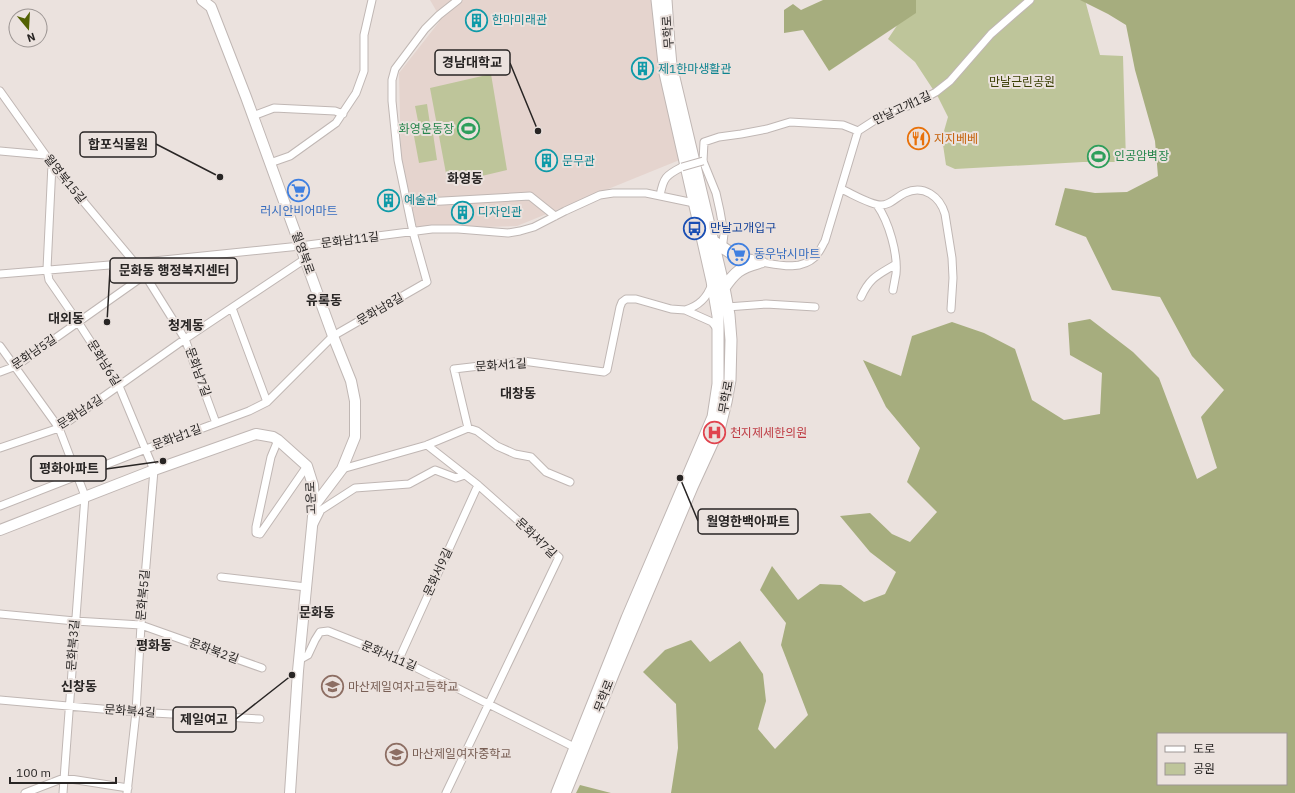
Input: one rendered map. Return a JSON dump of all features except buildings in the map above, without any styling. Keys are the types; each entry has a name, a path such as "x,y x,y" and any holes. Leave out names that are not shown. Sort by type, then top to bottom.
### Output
{"main road":[{"name":"월영북로","path":"202,0 213,3 300,246 351,381 354,401 355,437 342,469 314,506"},
{"name":"무학로","path":"557,793 574,747 627,618 713,417 718,384 718,316 665,73 657,0"},
{"name":"무학로","path":"565,793 692,487 720,426 730,380 731,340 727,306 719,266 718,244 671,65 666,0"},
{"path":"718,244 742,259 761,262"},
{"path":"724,288 738,270 761,262"},
{"name":"고운로","path":"0,530 154,470 256,434 274,437 307,466 313,485 314,506 299,660 290,793"}],"street":[{"path":"270,163 290,156 336,122 343,114 356,93 364,71 364,35 372,0"},
{"path":"413,232 398,160 392,101 392,80 395,69 425,29 458,0"},
{"name":"만날고개1길","path":"858,131 886,113 914,104 936,92 950,82 991,34 1030,0"},
{"name":"월영북15길","path":"0,91 44,155 134,264"},
{"path":"253,116 274,108 335,111 343,114"},
{"path":"718,244 724,234 716,193 703,161 704,142 719,137 767,129 790,122 843,125 858,131 825,241 816,256 805,264 794,266 761,262"},
{"path":"0,151 44,155"},
{"path":"660,196 662,183 672,172 682,167 703,161"},
{"name":"문화남6길","path":"52,164 48,269 49,280 119,386 154,470"},
{"path":"841,189 878,205 887,205 905,193 918,190 931,193 940,202 945,214 952,258 953,278 951,309"},
{"name":"문화남11길","path":"0,274 48,269 134,264 300,246 432,229 458,229 508,233 520,232 534,227 600,195 613,193 646,193 694,203"},
{"path":"407,203 530,196 555,216"},
{"path":"878,205 887,222 896,264 893,290"},
{"name":"문화남8길","path":"333,336 427,282 413,232"},
{"name":"문화남4길","path":"0,448 59,428 185,339 305,259"},
{"name":"문화남7길","path":"134,264 145,275 185,339 216,423"},
{"path":"861,297 871,279 896,264"},
{"name":"문화남5길","path":"0,372 16,366 145,275"},
{"path":"685,310 695,306 705,298 712,284"},
{"name":"문화서1길","path":"468,428 454,369 523,361 604,372 607,370 614,330 621,304 624,300 630,298 659,306 685,310 712,322 718,330"},
{"path":"727,306 766,304 815,307"},
{"path":"232,308 267,402"},
{"name":"문화남1길","path":"0,506 146,449 249,411 267,402 333,336"},
{"path":"0,346 16,366 59,428 85,496"},
{"path":"342,469 428,445 468,428 477,431 498,446 515,454 530,457 546,472 570,482"},
{"path":"278,440 271,457 256,533 260,534 307,466"},
{"name":"문화서7길","path":"428,445 478,485 559,557 489,703"},
{"name":"문화북5길","path":"128,790 136,712 140,625 154,470"},
{"path":"312,527 321,510 355,488 409,484 435,470 456,478 465,475"},
{"name":"문화서9길","path":"399,659 478,485"},
{"name":"문화북3길","path":"63,793 68,706 85,496"},
{"path":"222,577 306,587"},
{"name":"문화북2길","path":"0,614 140,625 262,668"},
{"name":"문화서11길","path":"299,660 308,655 320,632 328,631 399,659 574,747"},
{"name":"문화북4길","path":"0,700 136,712 260,719"},
{"path":"446,793 489,703"},
{"path":"25,793 64,778 128,790"}],"shaded area":[{"path":"430,0 651,0 661,67 682,159 517,226 417,229 401,162 399,73 439,22 437,12"}],"green space":[{"path":"823,0 916,0 916,13 829,71 803,30 784,33 784,10 793,4 801,10"},
{"name":"만날근린공원","path":"914,0 1085,0 1100,55 1123,56 1126,162 1083,162 955,169 946,165 942,138 948,117 938,97 915,62 888,39"},
{"path":"1080,0 1295,0 1295,793 671,793 678,748 676,704 643,672 665,650 691,640 710,662 740,641 763,674 766,701 758,729 775,749 808,715 781,645 786,623 760,590 772,566 798,600 820,584 841,585 864,602 885,594 896,572 870,552 840,516 870,513 892,534 910,542 937,512 907,482 920,448 886,407 863,360 901,376 912,336 952,322 984,333 1015,349 1032,400 1064,420 1100,414 1102,373 1070,355 1068,323 1090,319 1133,352 1159,378 1197,479 1217,468 1201,417 1224,390 1192,356 1160,297 1112,290 1086,237 1055,225 1065,188 1095,193 1127,192 1158,176 1155,141 1135,70 1126,25"},
{"name":"화영운동장","path":"491,74 507,170 448,184 430,88"},
{"path":"427,104 430,124 419,126 415,106"},
{"path":"432,127 437,160 419,163 413,131"},
{"path":"580,785 611,793 576,793"}],"place":[{"name":"한마미래관","path":"477,20"},
{"name":"제1한마생활관","path":"642,69"},
{"name":"화영운동장","path":"469,129"},
{"name":"경남대학교","path":"538,131"},
{"name":"지지베베","path":"919,139"},
{"name":"인공암벽장","path":"1098,156"},
{"name":"문무관","path":"546,161"},
{"name":"합포식물원","path":"220,177"},
{"name":"러시안비어마트","path":"299,190"},
{"name":"예술관","path":"388,200"},
{"name":"디자인관","path":"463,212"},
{"name":"만날고개입구","path":"694,228"},
{"name":"동우낚시마트","path":"739,254"},
{"name":"문화동 행정복지센터","path":"107,322"},
{"name":"천지제세한의원","path":"714,433"},
{"name":"평화아파트","path":"163,461"},
{"name":"월영한백아파트","path":"680,478"},
{"name":"제일여고","path":"292,675"},
{"name":"마산제일여자고등학교","path":"333,687"},
{"name":"마산제일여자중학교","path":"397,754"}],"district":[{"name":"화영동","path":"465,178"},
{"name":"유록동","path":"324,300"},
{"name":"대외동","path":"66,318"},
{"name":"청계동","path":"186,325"},
{"name":"대창동","path":"518,393"},
{"name":"문화동","path":"317,612"},
{"name":"평화동","path":"154,645"},
{"name":"신창동","path":"79,686"}]}
